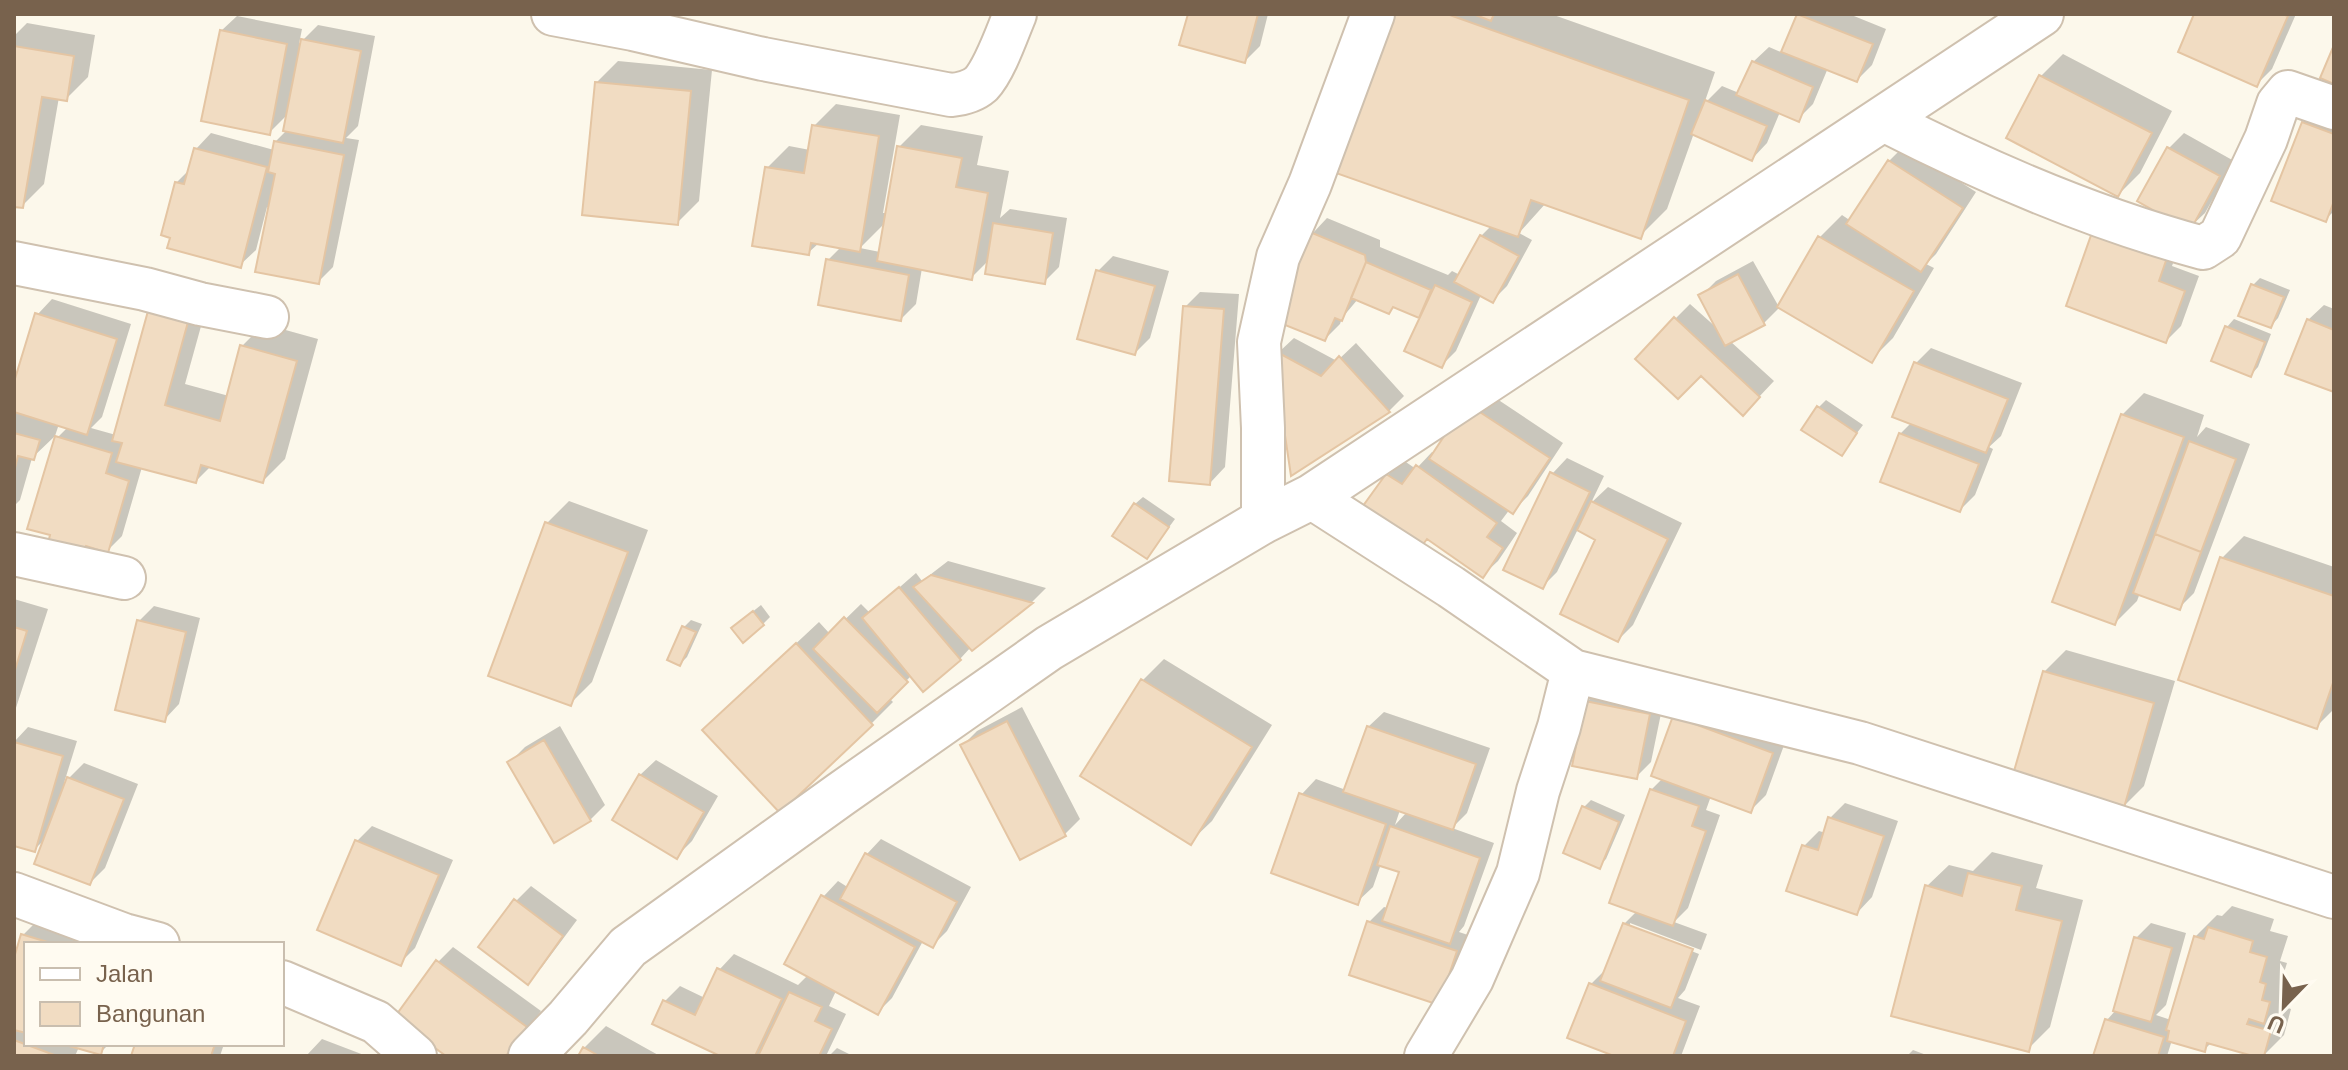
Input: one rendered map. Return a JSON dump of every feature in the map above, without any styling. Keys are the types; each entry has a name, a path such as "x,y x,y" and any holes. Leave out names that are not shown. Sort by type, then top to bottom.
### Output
{"street":[{"path":"553,14 951,95 966,93 980,84 1015,14"},
{"path":"1263,521 1259,342 1262,328 1278,257 1310,184 1373,14"},
{"path":"531,1056 628,947 1049,648 1263,521 1311,497 2041,14"},
{"path":"1882,119 1949,154 2051,199 2203,248 2220,237 2266,139 2278,104 2288,92 2334,108"},
{"path":"14,263 267,317"},
{"path":"1311,497 1451,587 1573,671 1860,743 2334,897"},
{"path":"14,554 124,578"},
{"path":"1426,1056 1472,979 1518,873 1573,671"},
{"path":"14,894 150,942"},
{"path":"284,983 376,1022 415,1056"}],"building":[{"path":"1188,14 1258,14 1245,63 1179,45"},
{"path":"1388,14 1447,14 1689,100 1641,239 1531,200 1518,237 1333,172"},
{"path":"1473,14 1494,14 1491,21"},
{"path":"1797,14 1873,44 1857,82 1781,52"},
{"path":"2194,14 2288,16 2257,87 2178,52"},
{"path":"220,30 287,44 270,135 201,121"},
{"path":"301,39 361,51 343,143 283,131"},
{"path":"2334,45 2334,84 2320,78"},
{"path":"14,46 74,56 67,101 42,97 23,208 14,207"},
{"path":"1752,61 1813,87 1799,122 1736,95"},
{"path":"2039,75 2152,133 2118,197 2006,138"},
{"path":"595,82 691,91 678,225 582,215"},
{"path":"1705,100 1767,126 1752,161 1691,134"},
{"path":"2302,122 2334,134 2334,201 2326,222 2271,201"},
{"path":"812,125 879,136 860,252 811,243 809,255 752,246 765,167 804,173"},
{"path":"274,141 344,155 319,284 255,272 275,174 268,172"},
{"path":"897,146 962,158 956,187 988,193 972,280 877,261"},
{"path":"2167,147 2220,176 2190,231 2137,201"},
{"path":"194,148 267,167 241,268 167,248 170,238 161,235 175,182 184,184"},
{"path":"1888,160 1963,208 1921,272 1846,224"},
{"path":"993,223 1053,233 1045,284 985,274"},
{"path":"2095,224 2169,252 2159,281 2185,291 2166,343 2066,306"},
{"path":"1310,232 1365,255 1366,262 1342,321 1335,318 1325,341 1275,321"},
{"path":"1480,235 1519,256 1493,303 1454,282"},
{"path":"1818,236 1914,291 1872,363 1777,307"},
{"path":"826,259 909,275 901,321 818,305"},
{"path":"1366,262 1431,290 1419,318 1393,307 1389,314 1351,298"},
{"path":"1096,270 1155,286 1135,355 1077,339"},
{"path":"1738,274 1765,325 1725,346 1698,295"},
{"path":"2251,284 2284,297 2271,328 2238,316"},
{"path":"1435,285 1472,302 1442,368 1404,351"},
{"path":"1183,306 1224,309 1210,485 1169,481"},
{"path":"148,311 188,322 165,405 220,421 240,345 297,361 263,483 201,465 196,483 116,462 122,443 112,441"},
{"path":"35,313 117,339 87,435 14,412 14,382"},
{"path":"1674,317 1760,397 1743,416 1701,376 1678,399 1635,359"},
{"path":"2307,319 2334,330 2334,392 2285,374"},
{"path":"2225,326 2265,342 2251,377 2211,361"},
{"path":"1277,352 1321,376 1339,356 1390,412 1291,476"},
{"path":"1914,362 2008,399 1986,453 1892,417"},
{"path":"1466,403 1550,458 1513,514 1429,459"},
{"path":"1817,406 1857,433 1842,456 1801,430"},
{"path":"2121,414 2184,437 2115,625 2052,602"},
{"path":"14,433 40,440 34,460 18,456 14,472"},
{"path":"1899,433 1979,464 1960,512 1880,482"},
{"path":"55,436 112,453 106,473 129,481 108,553 86,546 82,557 47,547 50,535 27,529"},
{"path":"2189,441 2236,459 2201,552 2155,534"},
{"path":"1416,465 1497,523 1487,537 1503,548 1483,578 1427,539 1418,551 1360,510 1386,474 1402,484"},
{"path":"1550,472 1590,492 1543,589 1503,570"},
{"path":"1591,501 1668,539 1618,642 1560,614 1595,540 1577,530"},
{"path":"1134,503 1169,527 1147,559 1112,536"},
{"path":"545,522 628,552 571,706 488,676"},
{"path":"2155,534 2201,552 2180,610 2133,593"},
{"path":"2220,557 2334,596 2334,680 2317,729 2178,680"},
{"path":"931,575 1033,603 972,651 913,587"},
{"path":"899,587 961,660 923,692 862,618"},
{"path":"753,611 764,625 743,643 731,628"},
{"path":"844,617 908,682 877,713 813,649"},
{"path":"137,620 186,632 165,722 115,710"},
{"path":"682,626 696,632 680,666 667,660"},
{"path":"14,627 27,631 14,673"},
{"path":"796,643 873,725 780,813 702,730"},
{"path":"2043,671 2154,703 2123,811 2012,778"},
{"path":"1141,679 1252,747 1191,845 1080,776"},
{"path":"1585,701 1650,714 1637,779 1572,766"},
{"path":"1673,716 1773,753 1751,813 1651,776"},
{"path":"1007,721 1066,836 1020,860 960,745"},
{"path":"1367,726 1476,764 1453,830 1343,792"},
{"path":"544,740 591,821 554,843 507,762"},
{"path":"14,742 63,756 35,852 14,846"},
{"path":"639,774 704,812 677,859 612,820"},
{"path":"67,777 124,799 90,885 34,864"},
{"path":"1650,789 1699,806 1692,826 1706,831 1673,926 1609,903"},
{"path":"1299,793 1386,824 1358,905 1271,873"},
{"path":"1582,806 1619,822 1600,869 1563,853"},
{"path":"1828,817 1884,836 1857,915 1786,891 1802,845 1818,850"},
{"path":"1390,826 1480,858 1450,944 1382,921 1399,872 1377,865"},
{"path":"355,840 439,875 401,966 317,930"},
{"path":"865,853 957,902 933,948 840,899"},
{"path":"1968,873 2022,886 2016,910 2062,921 2029,1052 1891,1016 1925,885 1962,896"},
{"path":"821,895 915,947 878,1015 784,964"},
{"path":"514,899 563,936 528,985 478,947"},
{"path":"1367,921 1457,951 1439,1005 1349,975"},
{"path":"1623,923 1693,949 1671,1008 1600,981"},
{"path":"2208,927 2253,941 2250,952 2267,957 2260,982 2266,984 2262,1000 2270,1002 2264,1024 2249,1019 2247,1024 2271,1031 2264,1056 2253,1056 2207,1043 2205,1052 2167,1041 2169,1031 2166,1030 2194,936 2204,939"},
{"path":"21,934 47,942 24,942 24,1032 14,1030 14,958"},
{"path":"2134,937 2172,948 2151,1022 2113,1011"},
{"path":"436,960 527,1027 506,1056 446,1056 394,1018"},
{"path":"717,968 782,999 755,1056 720,1056 652,1024 663,1000 695,1015"},
{"path":"1589,983 1686,1021 1673,1056 1614,1056 1567,1038"},
{"path":"789,992 822,1007 815,1021 832,1029 819,1056 758,1056"},
{"path":"2105,1019 2164,1037 2158,1056 2093,1056"},
{"path":"14,1040 57,1056 14,1056"},
{"path":"69,1046 103,1046 101,1055"},
{"path":"134,1046 214,1046 211,1056 131,1056"},
{"path":"583,1047 599,1056 578,1056"}]}
